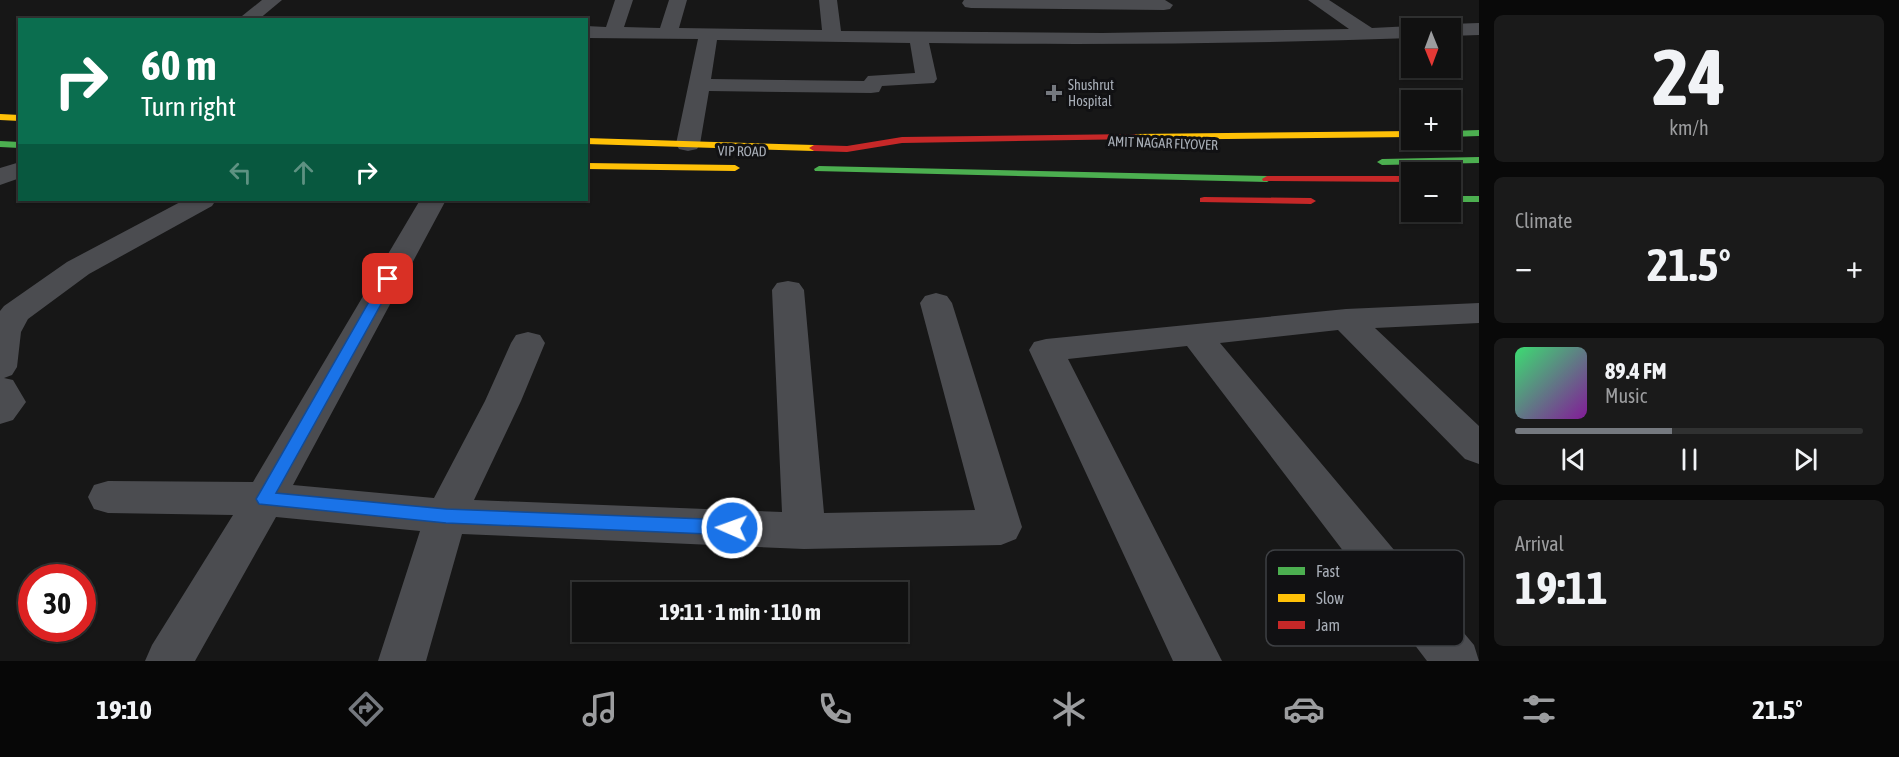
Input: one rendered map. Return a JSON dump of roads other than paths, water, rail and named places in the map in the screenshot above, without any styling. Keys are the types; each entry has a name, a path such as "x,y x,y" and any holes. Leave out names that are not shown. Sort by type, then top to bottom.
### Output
{"main road":[{"path":"1461,134 1479,133"},
{"path":"847,148 902,140 1401,135"},
{"path":"588,141 1002,153"},
{"path":"0,144 18,145"},
{"path":"1364,162 1479,160"},
{"name":"VIP ROAD","path":"588,166 754,168"},
{"path":"802,168 1203,179 1401,179"},
{"path":"897,170 936,187"},
{"path":"1461,199 1479,199"},
{"path":"1195,200 1321,201"}],"street":[{"path":"249,18 273,0"},
{"path":"613,33 624,0"},
{"path":"668,33 678,0"},
{"path":"828,0 832,35"},
{"path":"1317,0 1369,34"},
{"path":"988,37 970,1 1170,10 1199,37"},
{"path":"1461,30 1479,29"},
{"path":"588,32 988,37 1302,37 1401,33"},
{"path":"688,144 709,34"},
{"path":"699,85 871,87 875,80 927,79 918,36"},
{"path":"0,177 18,170"},
{"path":"0,367 4,332 15,313 22,307 78,268 201,201"},
{"path":"169,661 265,499 432,201"},
{"path":"788,290 804,531"},
{"path":"108,497 265,499 446,516 804,531 1001,527 936,303"},
{"path":"1198,661 1046,350 1346,319 1479,313"},
{"path":"1346,319 1479,449"},
{"path":"1195,334 1368,550"},
{"path":"402,661 446,516 503,400 528,343"},
{"path":"0,389 8,402 0,411"},
{"path":"1445,646 1457,661"}],"place":[{"name":"Shushrut Hospital","path":"1054,93"}]}
